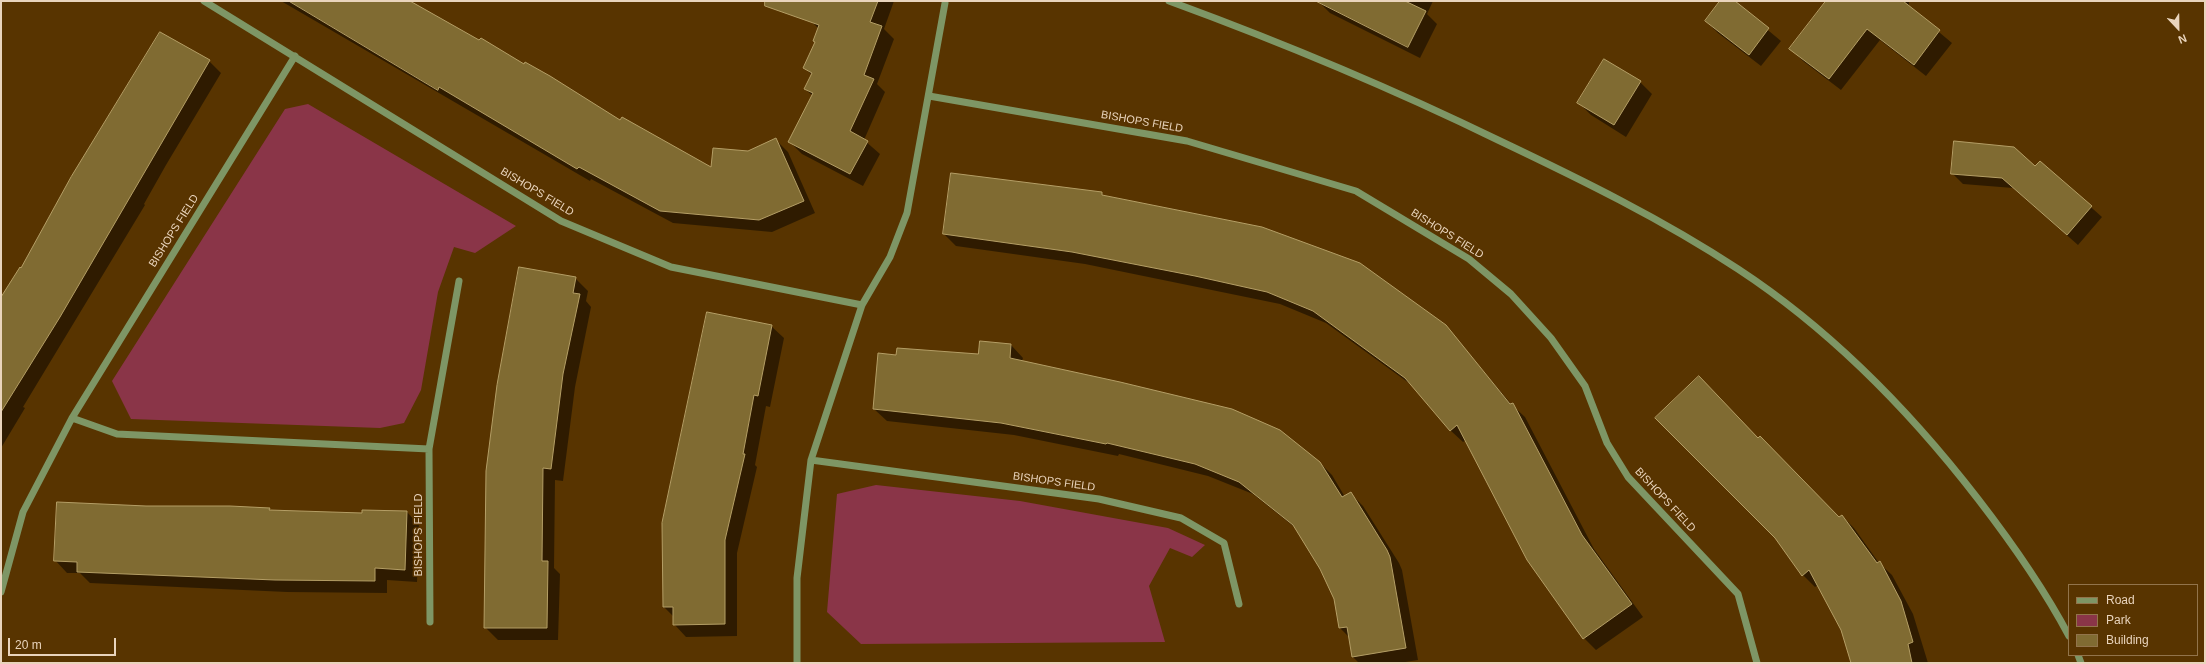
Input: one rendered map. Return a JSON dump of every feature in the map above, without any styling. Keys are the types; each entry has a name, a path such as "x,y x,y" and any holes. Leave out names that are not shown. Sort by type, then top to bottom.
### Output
{"street":[{"name":"BISHOPS FIELD","path":"204,1 561,221 671,267 862,305"},
{"path":"1169,1 1308,54 1435,109 1560,169 1646,214 1694,242 1770,291 1842,349 1903,409 1966,484 2023,559 2043,589 2068,634"},
{"path":"797,663 797,578 811,460 862,305 890,258 906,212 929,96 945,3"},
{"name":"BISHOPS FIELD","path":"1,592 23,512 72,418 295,56"},
{"name":"BISHOPS FIELD","path":"929,96 1187,141 1356,191 1469,259 1511,294 1551,338 1585,386 1607,443 1628,477 1738,594 1757,663"},
{"name":"BISHOPS FIELD","path":"430,622 429,449 459,281"},
{"path":"72,418 117,434 429,449"},
{"name":"BISHOPS FIELD","path":"811,460 1099,499 1182,518 1224,543 1239,604"}],"green space":[{"path":"308,104 516,226 475,253 454,247 438,292 421,390 404,423 380,428 131,419 112,381 285,109"},
{"path":"876,485 1020,501 1168,528 1205,545 1192,557 1170,548 1149,586 1165,642 861,644 827,612 837,494"}],"building":[{"path":"289,1 410,1 479,40 481,38 524,64 525,62 550,76 620,120 622,117 711,167 713,148 748,151 776,138 804,201 759,220 660,211 579,167 577,169 439,87 438,90"},
{"path":"765,1 878,1 870,22 882,26 864,75 874,79 850,131 868,141 850,174 788,142 813,93 804,89 812,73 803,68 815,42 813,41 819,25 765,6"},
{"path":"1316,1 1405,1 1426,11 1408,47"},
{"path":"1720,1 1735,1 1769,28 1749,55 1705,21"},
{"path":"1826,1 1903,1 1940,30 1914,65 1867,29 1829,79 1789,49"},
{"path":"160,32 210,60 60,317 1,412 1,297 20,267 21,268 71,177"},
{"path":"1604,59 1641,81 1614,125 1577,103"},
{"path":"1954,141 2014,147 2035,166 2040,161 2092,206 2067,235 2002,178 1951,174"},
{"path":"951,173 1102,192 1102,195 1262,227 1360,263 1446,325 1510,404 1513,403 1582,535 1632,604 1583,639 1527,560 1457,425 1450,431 1405,378 1313,311 1267,292 1195,276 1072,252 943,234"},
{"path":"519,267 576,277 573,293 580,294 563,374 551,469 543,468 542,561 548,561 547,628 484,628 486,471 497,385"},
{"path":"707,312 772,325 758,396 754,395 743,454 745,454 725,540 725,624 673,625 673,607 663,607 662,523"},
{"path":"980,341 1011,344 1010,358 1120,382 1232,409 1280,430 1320,462 1342,497 1351,492 1387,550 1390,557 1406,648 1352,657 1347,627 1339,628 1334,599 1320,569 1293,525 1239,482 1195,464 1107,443 1001,423 873,409 878,353 896,355 897,348 978,354"},
{"path":"1699,376 1758,438 1760,436 1839,517 1842,515 1877,563 1880,561 1901,601 1913,642 1908,644 1912,663 1851,663 1841,630 1809,570 1802,576 1775,538 1655,418"},
{"path":"57,502 146,506 230,506 270,508 269,510 362,513 362,510 407,511 405,570 375,568 375,581 275,580 77,572 77,562 54,561"}]}
